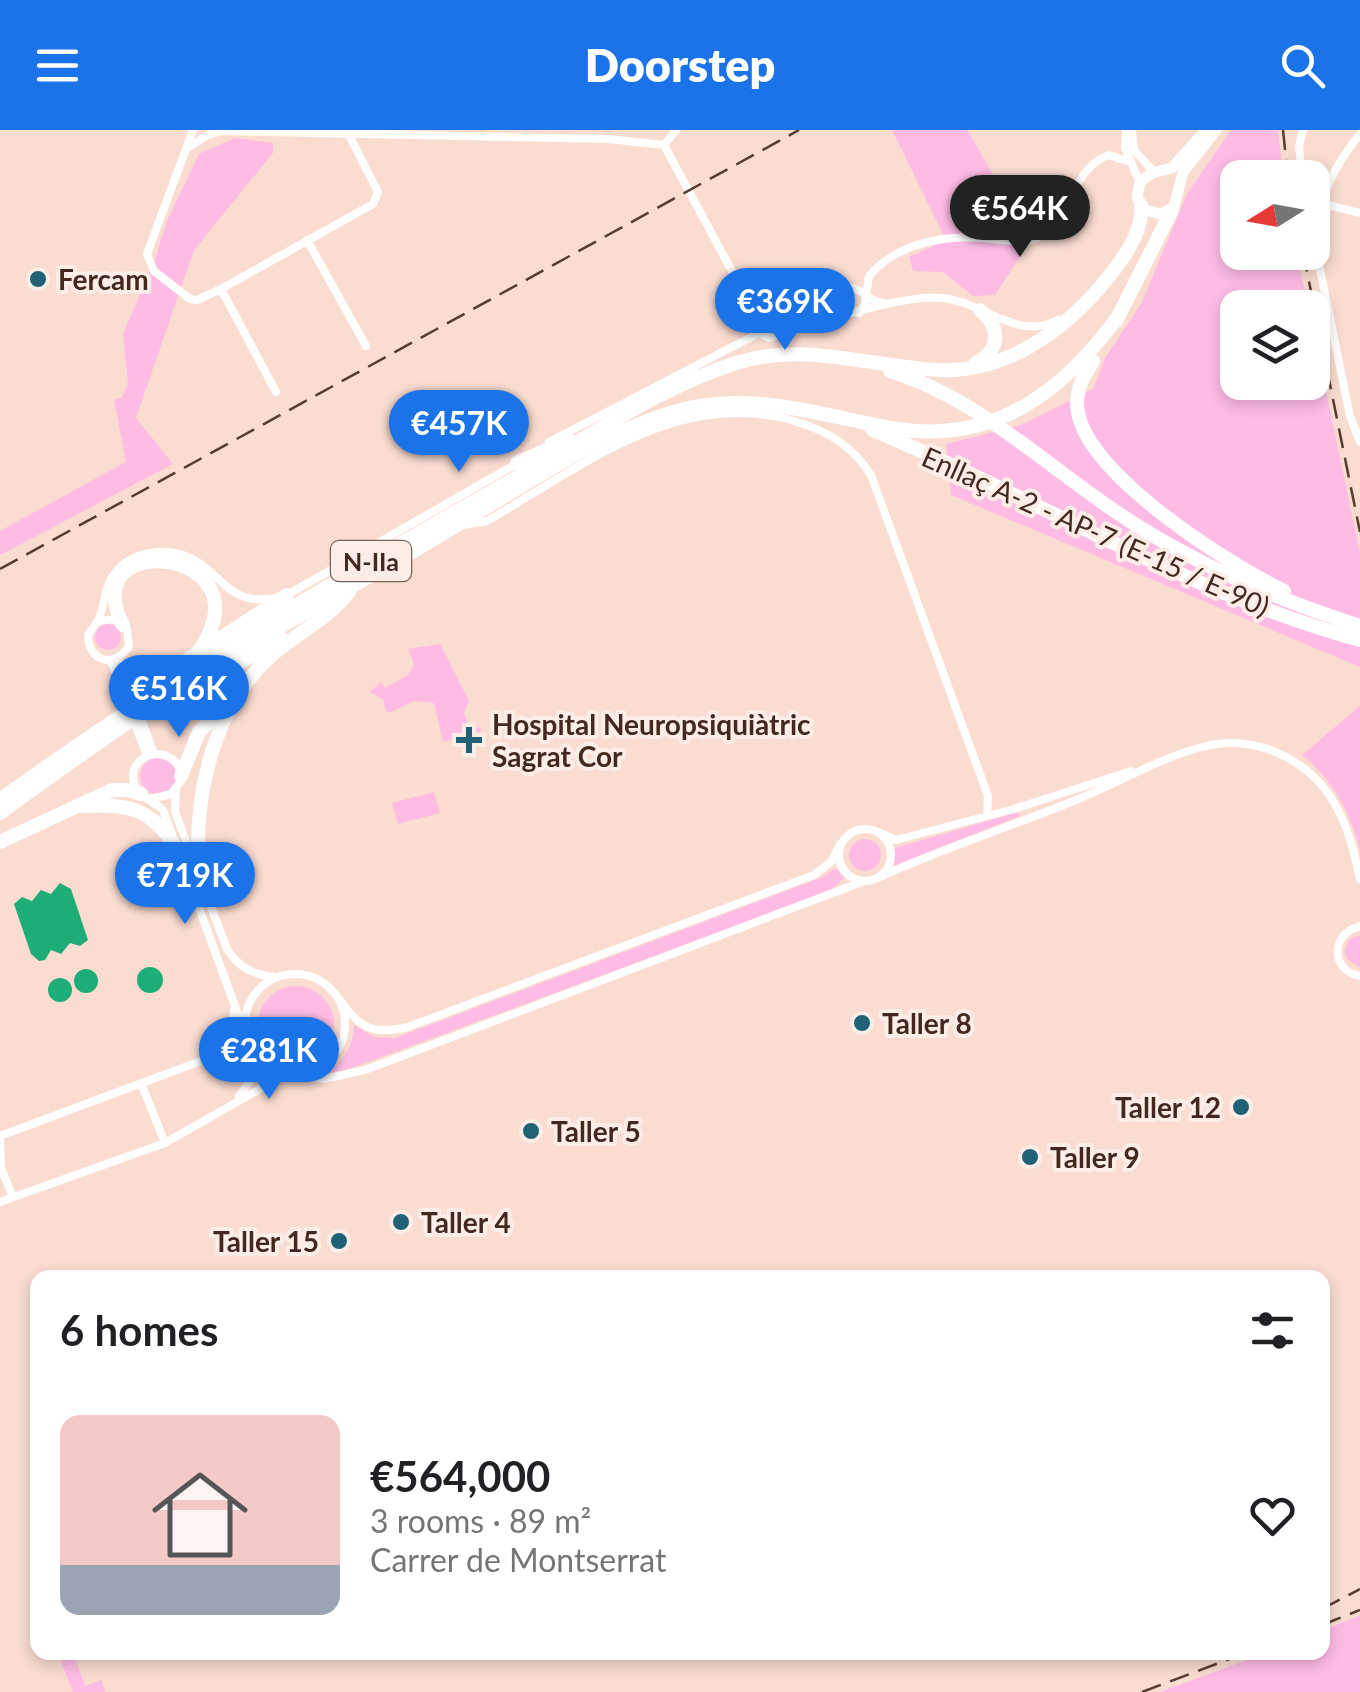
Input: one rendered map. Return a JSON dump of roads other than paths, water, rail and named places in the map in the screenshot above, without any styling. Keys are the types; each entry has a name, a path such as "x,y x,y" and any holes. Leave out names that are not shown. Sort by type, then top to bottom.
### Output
{"highway":[{"name":"N-IIa","path":"0,800 124,711 369,562 686,384 754,359 800,354 859,358 934,370 966,369 996,362 1028,348 1085,303 1116,267 1133,239 1141,219 1141,206"},
{"name":"N-IIa","path":"0,813 98,741 220,663 555,468 624,432 674,412 708,404 787,404 914,431 967,427 1012,413 1037,400 1092,353 1120,315 1172,210"},
{"path":"966,369 988,356 996,341 993,324 980,310"},
{"path":"1120,315 1080,384 1076,398 1085,434 1130,485 1202,543 1270,584 1354,624"},
{"name":"Enllaç A-2 - AP-7 (E-15 / E-90)","path":"720,370 773,362 824,361 884,369 923,382 964,402 1135,524 1209,568 1286,601 1354,624"},
{"name":"Enllaç A-2 - AP-7 (E-15 / E-90)","path":"835,415 1148,560 1287,616 1360,640"},
{"path":"516,463 621,419"},
{"path":"123,625 113,604 113,594 122,576 146,562 176,562 203,580 213,601 212,626 198,652"},
{"path":"179,783 200,732 268,658 337,607 353,586"},
{"path":"124,711 198,652 287,595"},
{"path":"158,702 214,679 317,622"},
{"path":"199,874 198,826 210,760 222,726 248,681"},
{"path":"0,842 112,790 128,790 146,797"},
{"path":"82,806 126,806 138,810 152,817 176,847"}],"main road":[{"path":"1140,183 1172,168 1206,130"},
{"name":"N-IIa","path":"1172,210 1188,163 1216,130"},
{"path":"1158,173 1174,180 1178,189"},
{"name":"N-IIa","path":"1140,183 1137,197 1141,206"},
{"path":"1141,206 1156,214 1172,210"}],"street":[{"path":"193,130 148,260 154,270 190,300 222,288 372,204 378,192 349,135"},
{"path":"186,149 205,132 221,130 608,138 664,144"},
{"path":"664,144 676,130"},
{"path":"1129,130 1124,140 1140,183"},
{"path":"1129,130 1134,150 1158,173"},
{"path":"1300,160 1302,130"},
{"path":"1330,178 1360,134"},
{"path":"664,144 747,298 758,329 770,338 779,332 894,304 941,298 1020,326 1038,328 1085,303"},
{"path":"859,314 866,296 866,281 875,269 923,243 954,236 1036,239 1091,166 1109,155 1130,162"},
{"path":"1330,205 1360,214"},
{"path":"306,240 366,346"},
{"path":"1321,270 1353,429 1360,442"},
{"path":"222,288 276,392"},
{"path":"747,298 780,321 796,319 844,288 856,289 876,303 894,304"},
{"path":"115,660 98,658 88,644 90,630 99,621 102,599 113,576 141,555 171,552 200,563 224,586 249,599 287,595 580,424 758,329 767,315"},
{"path":"779,332 780,321"},
{"path":"454,526 487,521 628,440 678,419 735,413 780,417 820,430 850,448 871,475 988,796 986,816"},
{"path":"99,621 114,619 129,634 129,646 115,660"},
{"path":"115,660 151,755"},
{"path":"151,755 173,758 179,783 175,812 234,960 251,972 276,977 309,976 324,983 353,1018 366,1028 386,1032 814,875 832,861 852,831 870,829 896,840 1150,766 1202,746 1255,745 1290,758 1319,782 1339,810 1360,879"},
{"path":"151,755 134,771 134,780 146,797 163,810 248,1041 269,1067 324,1079 364,1070 878,878 1084,797 1150,766"},
{"path":"146,797 165,798 179,783"},
{"path":"878,832 885,838 891,856 890,864 878,878"},
{"path":"840,844 838,860 842,868 862,882"},
{"path":"1360,918 1337,946 1345,970 1360,976"},
{"path":"1346,932 1360,926"},
{"path":"237,1100 250,1081 246,1011 253,997 276,977"},
{"path":"0,1202 165,1142 291,1074 314,1071 336,1053 345,1025 336,995"},
{"path":"13,1197 1,1168 0,1138 224,1049 231,1038 234,1004"},
{"path":"141,1083 165,1142"}],"railway":[{"path":"0,569 799,130"},
{"path":"1283,130 1286,160"},
{"path":"1307,270 1360,532"},
{"path":"1330,1605 1360,1589"},
{"path":"1330,1622 1360,1610"},
{"path":"1142,1692 1227,1660"}],"place":[{"name":"Fercam","path":"38,279"},
{"name":"Hospital Neuropsiquiàtric Sagrat Cor","path":"469,740"},
{"name":"Taller 8","path":"862,1023"},
{"name":"Taller 12","path":"1241,1107"},
{"name":"Taller 5","path":"531,1131"},
{"name":"Taller 9","path":"1030,1157"},
{"name":"Taller 4","path":"401,1222"},
{"name":"Taller 15","path":"339,1241"}]}
